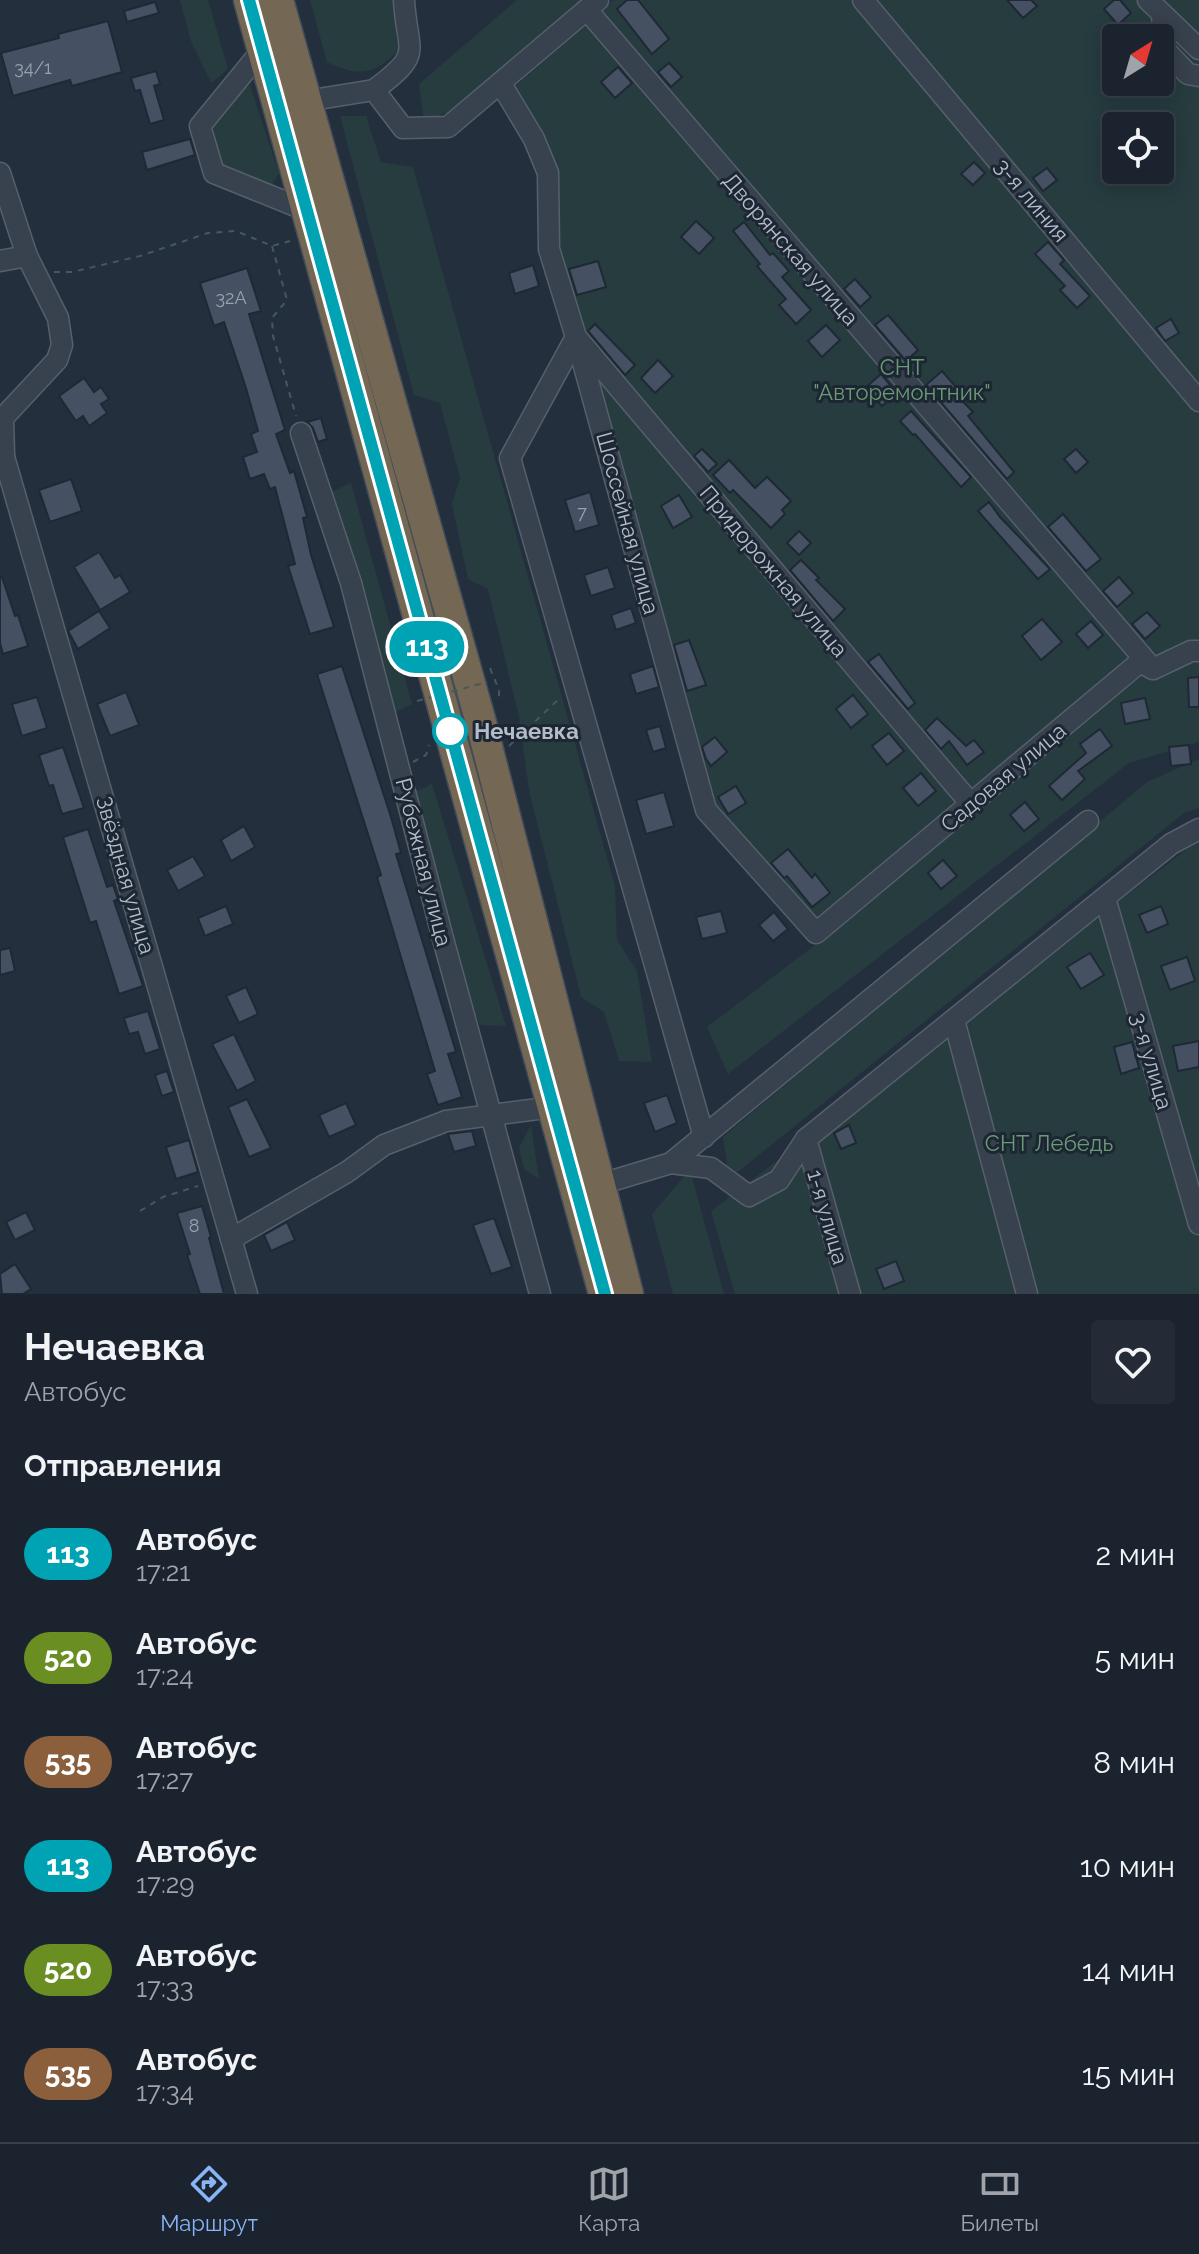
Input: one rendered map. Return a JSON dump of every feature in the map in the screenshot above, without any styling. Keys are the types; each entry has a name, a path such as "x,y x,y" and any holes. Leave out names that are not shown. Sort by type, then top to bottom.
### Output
{"highway":[{"path":"249,0 604,1294"},
{"path":"278,0 480,719 628,1294"}],"street":[{"path":"306,101 374,90 399,71 412,50 404,0"},
{"name":"3-я линия","path":"863,0 1199,401"},
{"path":"374,90 403,128 448,127 592,5"},
{"name":"Дворянская улица","path":"592,5 1153,669"},
{"path":"1155,8 1199,49"},
{"path":"1155,8 1165,50 1188,74 1199,76"},
{"path":"263,49 200,126 214,173 311,223"},
{"name":"Шоссейная улица","path":"501,84 534,139 548,173 549,249 706,810 816,933"},
{"name":"Звёздная улица","path":"0,173 27,256 58,318 62,345 57,360 3,418 1,452 247,1294"},
{"path":"0,261 27,256"},
{"path":"576,337 510,458 704,1137"},
{"name":"Придорожная улица","path":"576,337 971,804"},
{"name":"Рубежная улица","path":"301,433 351,583 540,1294"},
{"name":"Садовая улица","path":"816,933 1140,662 1153,669 1191,651 1199,651"},
{"path":"598,1185 671,1163 1088,821"},
{"path":"671,1163 711,1168 749,1196 779,1180 806,1139 1171,844 1199,829"},
{"name":"3-я улица","path":"1105,898 1199,1224"},
{"path":"954,1020 1027,1294"},
{"path":"231,1239 347,1172 384,1145 446,1121 553,1107"},
{"name":"1-я улица","path":"806,1139 850,1294"}],"path":[{"path":"272,246 311,223"},
{"path":"27,256 45,272 72,272 140,256 208,233 236,231 272,246"},
{"path":"272,246 287,300 272,318 273,336 301,433"},
{"path":"417,701 487,682"},
{"path":"508,746 575,684"},
{"path":"399,766 421,760 429,749 429,740"},
{"path":"140,1211 163,1197 214,1181"}],"green space":[{"path":"180,0 208,0 228,69 211,83 191,41"},
{"path":"310,0 396,0 409,42 372,70 363,72 341,68 327,62"},
{"path":"517,0 590,0 469,103 424,122 419,84"},
{"name":"СНТ \"Авторемонтник\"","path":"613,0 1199,0 1199,742 1129,763 728,1074 707,1027 828,935 714,809 558,251 558,168 509,92"},
{"path":"250,85 279,173 273,184 264,184 222,168 209,127 230,94"},
{"path":"340,116 366,116 381,162 413,167 615,886 617,940 637,971 652,1062 619,1061 604,1012 581,997 529,790 519,717 488,589 468,579 452,504 460,478 440,403 414,395"},
{"path":"351,483 412,704 394,713 331,492"},
{"path":"1199,759 1199,808 1184,813 729,1179 723,1137 1147,782"},
{"path":"432,784 506,1026 480,1025 470,1005 415,792"},
{"name":"СНТ Лебедь","path":"1199,840 1199,1294 735,1294 711,1211"},
{"path":"531,1125 539,1179 524,1169 519,1148"},
{"path":"690,1170 724,1294 673,1294 652,1214"}],"building":[{"path":"627,0 638,0 669,39 652,54 617,9"},
{"path":"1007,0 1031,0 1037,6 1023,18"},
{"path":"1114,0 1120,0 1131,13 1117,24 1104,9"},
{"path":"155,2 159,13 127,22 124,11"},
{"path":"108,21 122,72 72,86 70,80 13,96 1,53"},
{"path":"669,63 682,77 671,87 658,72"},
{"path":"618,67 632,83 615,98 601,82"},
{"path":"156,71 160,84 154,86 164,120 150,124 140,90 135,91 131,78"},
{"path":"190,139 195,155 147,170 142,152"},
{"path":"974,162 985,173 973,185 961,174"},
{"path":"1047,168 1057,180 1043,191 1033,178"},
{"path":"696,221 714,238 699,254 681,237"},
{"path":"744,222 770,255 773,253 789,271 782,277 811,310 796,324 779,305 786,299 757,266 760,264 733,231"},
{"path":"1048,242 1064,260 1060,264 1090,296 1077,308 1060,290 1065,286 1035,254"},
{"path":"598,261 606,287 577,295 569,269"},
{"path":"533,265 539,286 515,294 509,273"},
{"path":"247,268 261,311 249,314 285,430 276,434 290,473 294,471 307,517 303,518 311,555 334,627 310,634 288,566 295,564 275,487 270,489 264,474 250,479 243,457 257,452 251,434 258,431 246,388 224,322 214,326 200,283"},
{"path":"855,279 871,297 860,307 844,289"},
{"path":"888,315 918,350 906,361 875,325"},
{"path":"1171,319 1179,333 1165,341 1156,328"},
{"path":"595,324 635,365 625,375 588,331"},
{"path":"826,325 840,340 822,357 808,341"},
{"path":"658,360 673,376 655,393 641,378"},
{"path":"942,371 956,387 952,390 973,412 968,416 1014,472 1007,479 926,385"},
{"path":"881,374 897,393 882,406 865,388"},
{"path":"84,378 94,392 101,387 109,399 101,404 107,413 89,426 83,416 76,421 59,396"},
{"path":"911,411 971,477 961,487 900,421"},
{"path":"321,418 327,439 318,442 307,422"},
{"path":"702,449 717,464 708,472 694,456"},
{"path":"1076,449 1088,462 1076,473 1064,459"},
{"path":"729,460 755,488 767,477 791,501 782,510 785,514 771,528 733,490 730,493 713,475"},
{"path":"71,479 82,511 50,522 39,490"},
{"path":"590,492 599,525 575,532 565,500"},
{"path":"679,495 692,517 673,528 661,506"},
{"path":"989,502 1050,569 1038,579 978,511"},
{"path":"1063,514 1101,559 1086,571 1048,527"},
{"path":"799,531 811,543 799,555 787,543"},
{"path":"99,552 115,578 120,575 130,592 100,610 74,567"},
{"path":"801,560 845,609 833,621 790,570"},
{"path":"608,567 615,588 591,596 584,575"},
{"path":"0,577 28,646 3,654 0,643"},
{"path":"1119,577 1133,593 1117,607 1103,591"},
{"path":"631,608 636,623 616,630 611,615"},
{"path":"99,611 110,628 78,649 68,631"},
{"path":"1147,612 1160,626 1145,639 1132,624"},
{"path":"1042,619 1062,642 1041,660 1022,636"},
{"path":"1091,621 1103,635 1088,648 1076,634"},
{"path":"689,640 706,685 687,691 674,645"},
{"path":"879,654 915,703 908,709 868,662"},
{"path":"342,666 391,817 401,853 396,854 456,1052 448,1054 462,1097 438,1105 427,1074 435,1071 377,877 381,875 317,674"},
{"path":"653,666 659,687 636,694 630,674"},
{"path":"1199,677 1199,707 1189,707 1188,678"},
{"path":"126,692 139,725 110,736 97,704"},
{"path":"853,695 868,714 851,728 836,709"},
{"path":"37,697 47,728 22,736 12,704"},
{"path":"1145,698 1150,719 1125,724 1121,703"},
{"path":"937,718 966,746 974,740 984,752 967,765 949,741 941,749 925,730"},
{"path":"660,726 666,748 653,752 646,730"},
{"path":"1100,729 1112,746 1078,771 1085,779 1062,800 1049,786 1086,753 1080,744"},
{"path":"889,733 904,751 887,765 872,746"},
{"path":"715,737 727,752 711,766 702,747"},
{"path":"1189,745 1191,764 1171,766 1169,747"},
{"path":"63,747 84,808 62,814 39,755"},
{"path":"921,773 936,791 918,806 903,788"},
{"path":"736,786 746,803 728,814 718,797"},
{"path":"664,792 674,826 646,834 636,800"},
{"path":"1025,802 1039,819 1024,831 1010,815"},
{"path":"244,826 255,847 231,861 221,840"},
{"path":"88,829 107,887 113,885 118,899 114,901 143,986 119,994 96,921 90,923 63,837"},
{"path":"788,849 812,878 815,874 830,893 812,907 787,876 784,878 771,863"},
{"path":"193,856 205,876 178,891 167,870"},
{"path":"943,860 957,876 941,889 928,873"},
{"path":"226,906 233,924 205,936 198,918"},
{"path":"1161,906 1168,924 1147,933 1139,915"},
{"path":"721,911 727,933 702,939 696,917"},
{"path":"774,912 788,929 773,941 759,925"},
{"path":"10,948 15,971 0,975 0,950"},
{"path":"1090,953 1104,975 1081,989 1067,967"},
{"path":"1187,957 1195,981 1170,990 1161,966"},
{"path":"246,987 258,1014 239,1023 226,996"},
{"path":"148,1011 160,1049 145,1054 138,1032 129,1034 124,1018"},
{"path":"234,1034 256,1081 237,1091 212,1044"},
{"path":"1199,1041 1199,1067 1178,1071 1173,1046"},
{"path":"1132,1042 1139,1068 1121,1074 1114,1047"},
{"path":"167,1071 174,1092 162,1096 155,1075"},
{"path":"667,1095 677,1123 655,1132 644,1103"},
{"path":"247,1099 271,1148 249,1157 228,1107"},
{"path":"346,1103 356,1125 329,1137 319,1115"},
{"path":"849,1125 856,1143 841,1149 834,1133"},
{"path":"472,1131 476,1146 454,1152 448,1134"},
{"path":"189,1140 198,1172 176,1179 166,1147"},
{"path":"202,1206 224,1294 200,1294 187,1255 190,1254 177,1213"},
{"path":"26,1212 35,1230 15,1240 6,1222"},
{"path":"494,1218 512,1267 491,1274 473,1225"},
{"path":"287,1222 295,1240 271,1251 264,1235"},
{"path":"896,1261 904,1281 884,1289 876,1269"},
{"path":"15,1264 31,1289 23,1294 2,1294 0,1274"}],"bus line":[{"name":"113","path":"249,0 605,1294"}],"place":[{"name":"Нечаевка","path":"450,731"}]}
